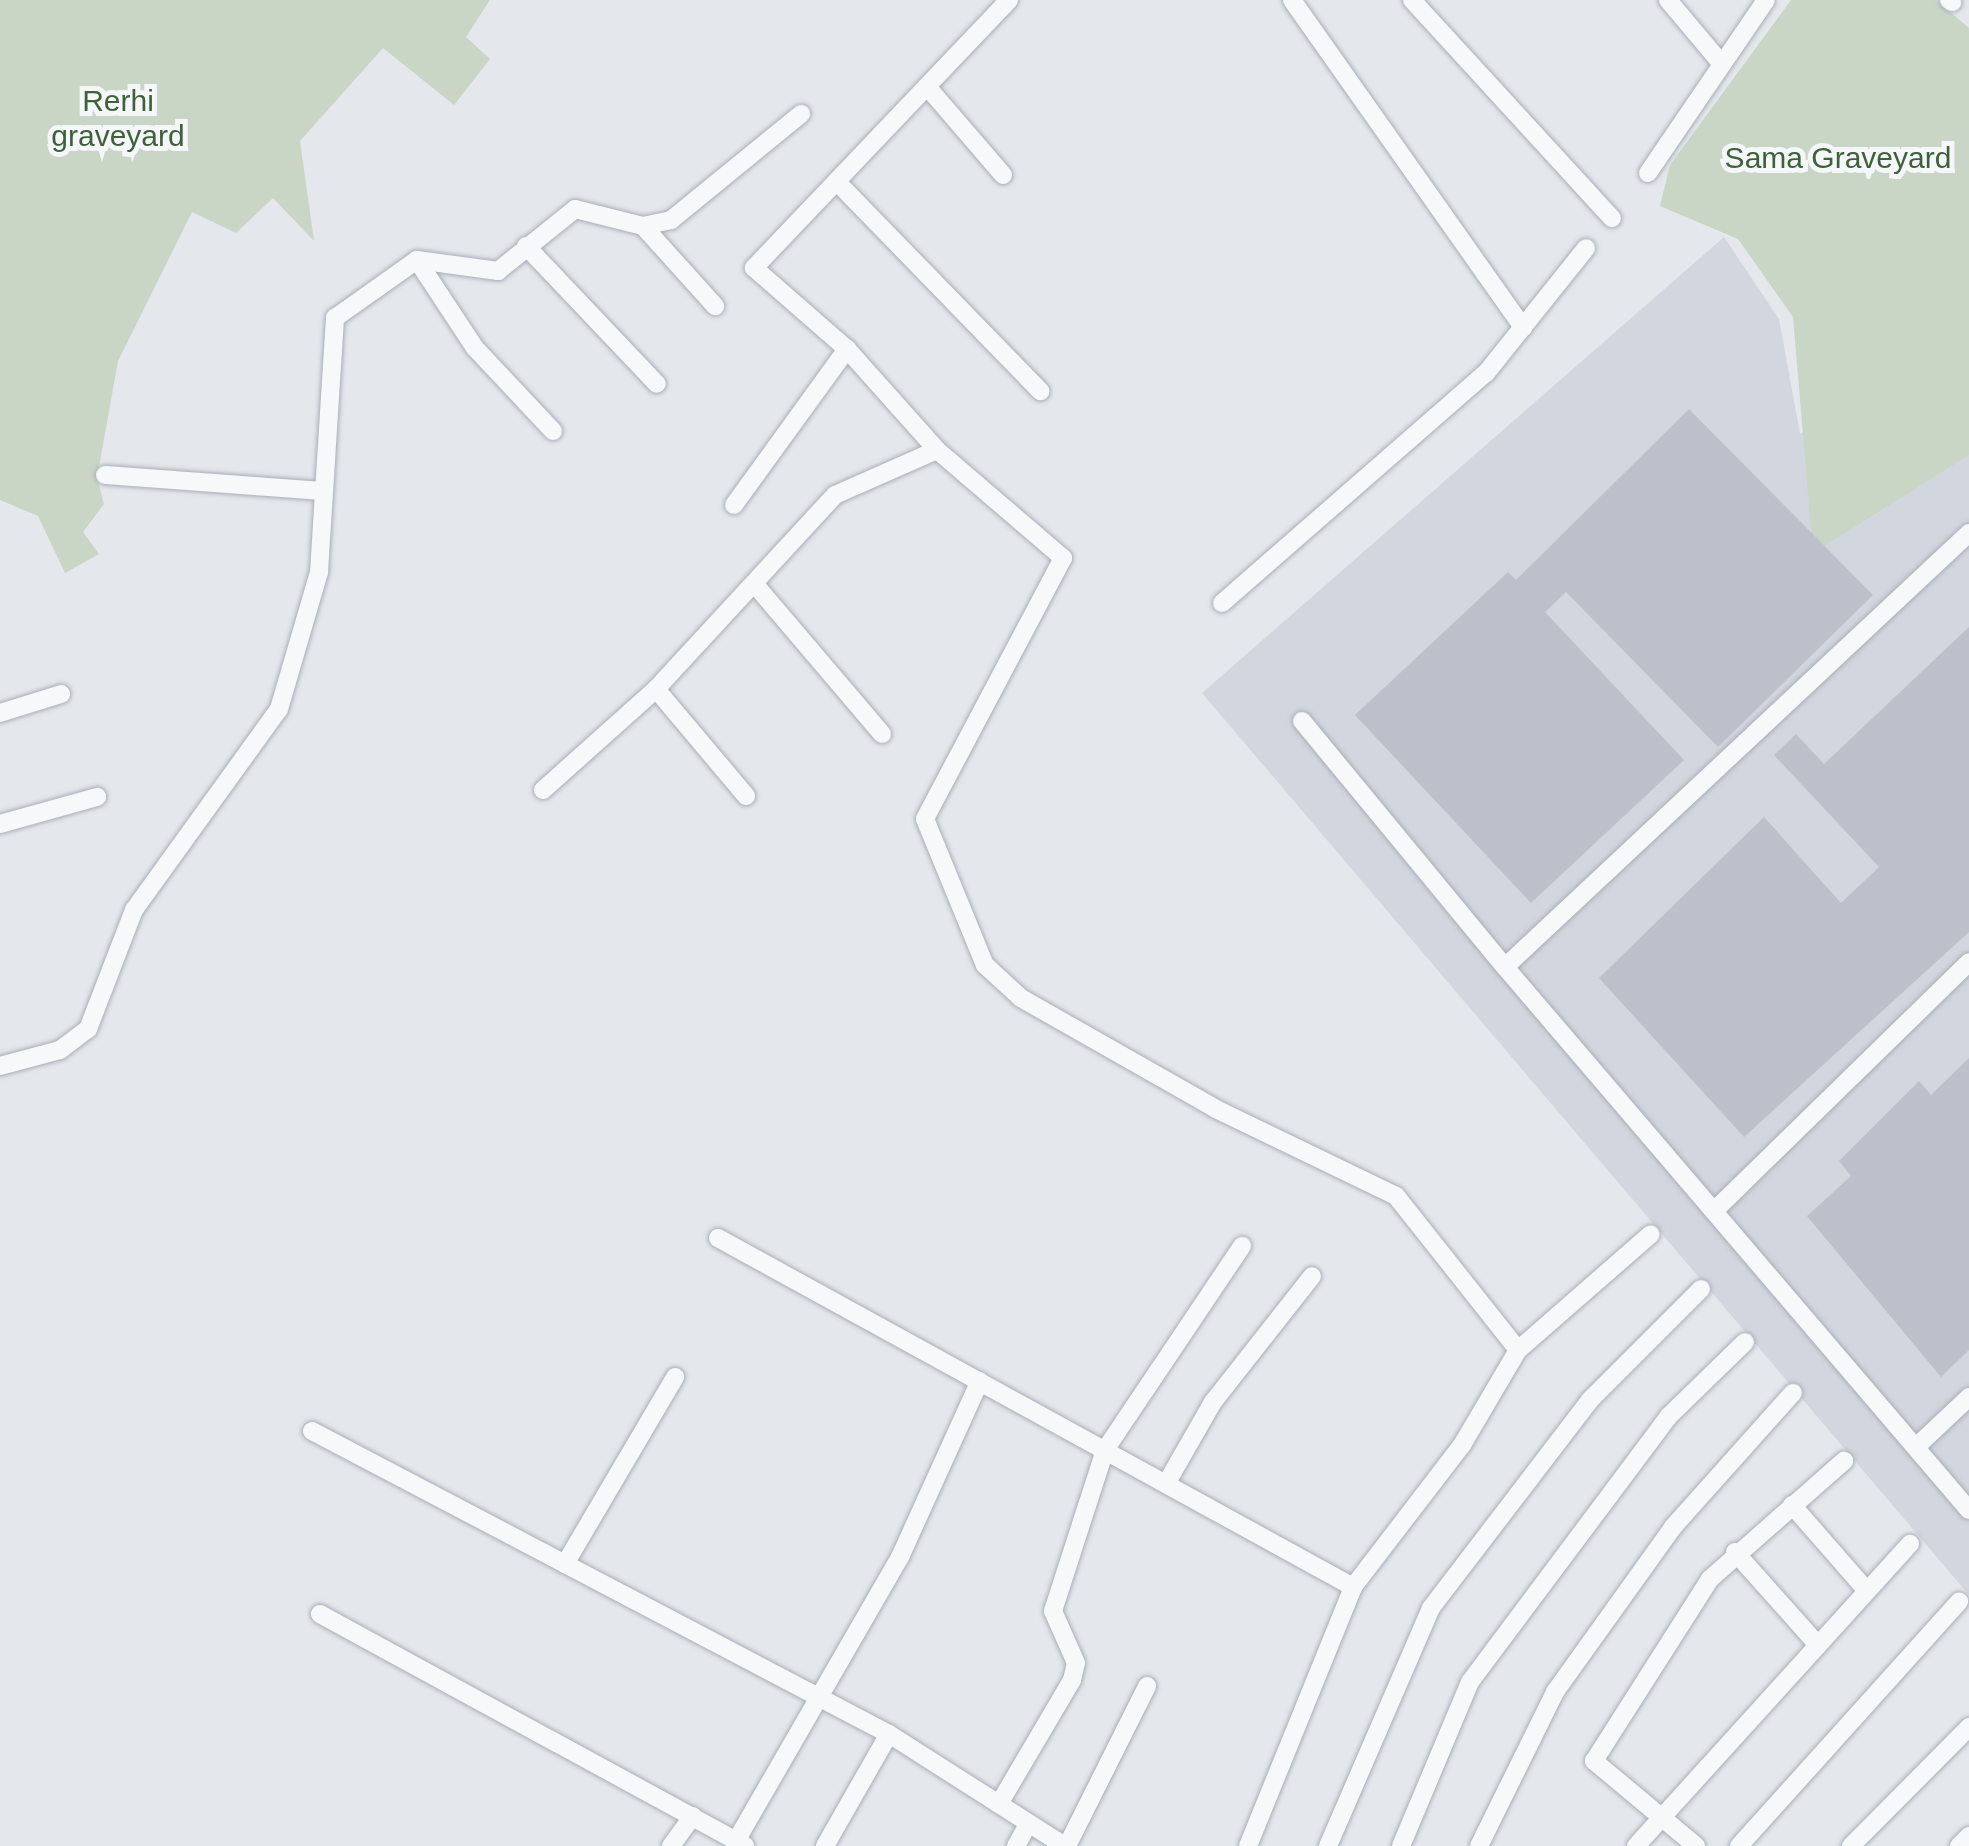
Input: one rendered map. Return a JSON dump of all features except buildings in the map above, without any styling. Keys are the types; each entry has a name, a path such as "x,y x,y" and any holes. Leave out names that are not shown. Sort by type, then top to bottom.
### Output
{"street":[{"path":"1009,0 930,90 754,268 847,349 938,450 1063,558 923,812 985,965 1022,998 1216,1109 1396,1196 1518,1350"},
{"path":"1292,0 1523,328"},
{"path":"1412,0 1612,218"},
{"path":"1668,0 1720,62"},
{"path":"1648,173 1720,62 1766,0"},
{"path":"930,90 1002,176"},
{"path":"0,1066 60,1050 88,1029 134,910 279,710 319,572 334,318 417,260 476,274 498,270 575,209 643,226 671,220 800,114"},
{"path":"839,184 1040,390"},
{"path":"643,226 715,306"},
{"path":"526,246 657,384"},
{"path":"1222,603 1486,374 1586,248"},
{"path":"417,260 475,348 553,431"},
{"path":"734,505 847,349"},
{"path":"542,790 656,689 757,587 835,496 938,450"},
{"path":"105,474 323,491"},
{"path":"1505,966 1969,534"},
{"path":"757,587 831,663 882,734"},
{"path":"656,689 746,796"},
{"path":"0,713 60,694"},
{"path":"1302,720 1505,966 1969,1510"},
{"path":"0,824 97,797"},
{"path":"1714,1211 1969,962"},
{"path":"1248,1846 1352,1587 1462,1445 1518,1350 1651,1234"},
{"path":"718,1238 1352,1587"},
{"path":"999,1804 1072,1680 1076,1663 1053,1612 1105,1450 1242,1246"},
{"path":"1166,1484 1213,1402 1312,1276"},
{"path":"1328,1846 1431,1608 1590,1400 1701,1289"},
{"path":"1401,1846 1470,1682 1669,1416 1745,1342"},
{"path":"565,1564 675,1377"},
{"path":"320,1614 741,1843 818,1697 900,1556 980,1381"},
{"path":"1480,1846 1555,1692 1673,1527 1793,1394"},
{"path":"1916,1448 1969,1397"},
{"path":"312,1431 889,1734 1066,1846 1147,1686"},
{"path":"1696,1846 1594,1761 1695,1598 1735,1552 1844,1461"},
{"path":"1792,1504 1867,1591"},
{"path":"1636,1846 1658,1817 1910,1544"},
{"path":"1735,1552 1818,1645"},
{"path":"1740,1846 1960,1602"},
{"path":"1851,1846 1969,1727"},
{"path":"825,1846 889,1734"},
{"path":"671,1846 693,1816"},
{"path":"1016,1846 1029,1823"},
{"path":"1959,1846 1969,1836"}],"shaded area":[{"path":"1724,237 1779,319 1800,434 1969,349 1969,1595 1202,693"}],"green space":[{"name":"Rerhi graveyard","path":"0,0 490,0 466,37 490,59 454,105 383,48 300,141 314,241 273,198 236,233 192,212 118,361 97,478 104,504 83,532 99,554 65,573 38,516 0,500"},
{"name":"Sama Graveyard","path":"1791,0 1936,0 1969,28 1969,455 1813,553 1793,317 1738,239 1660,206 1670,165"}]}
